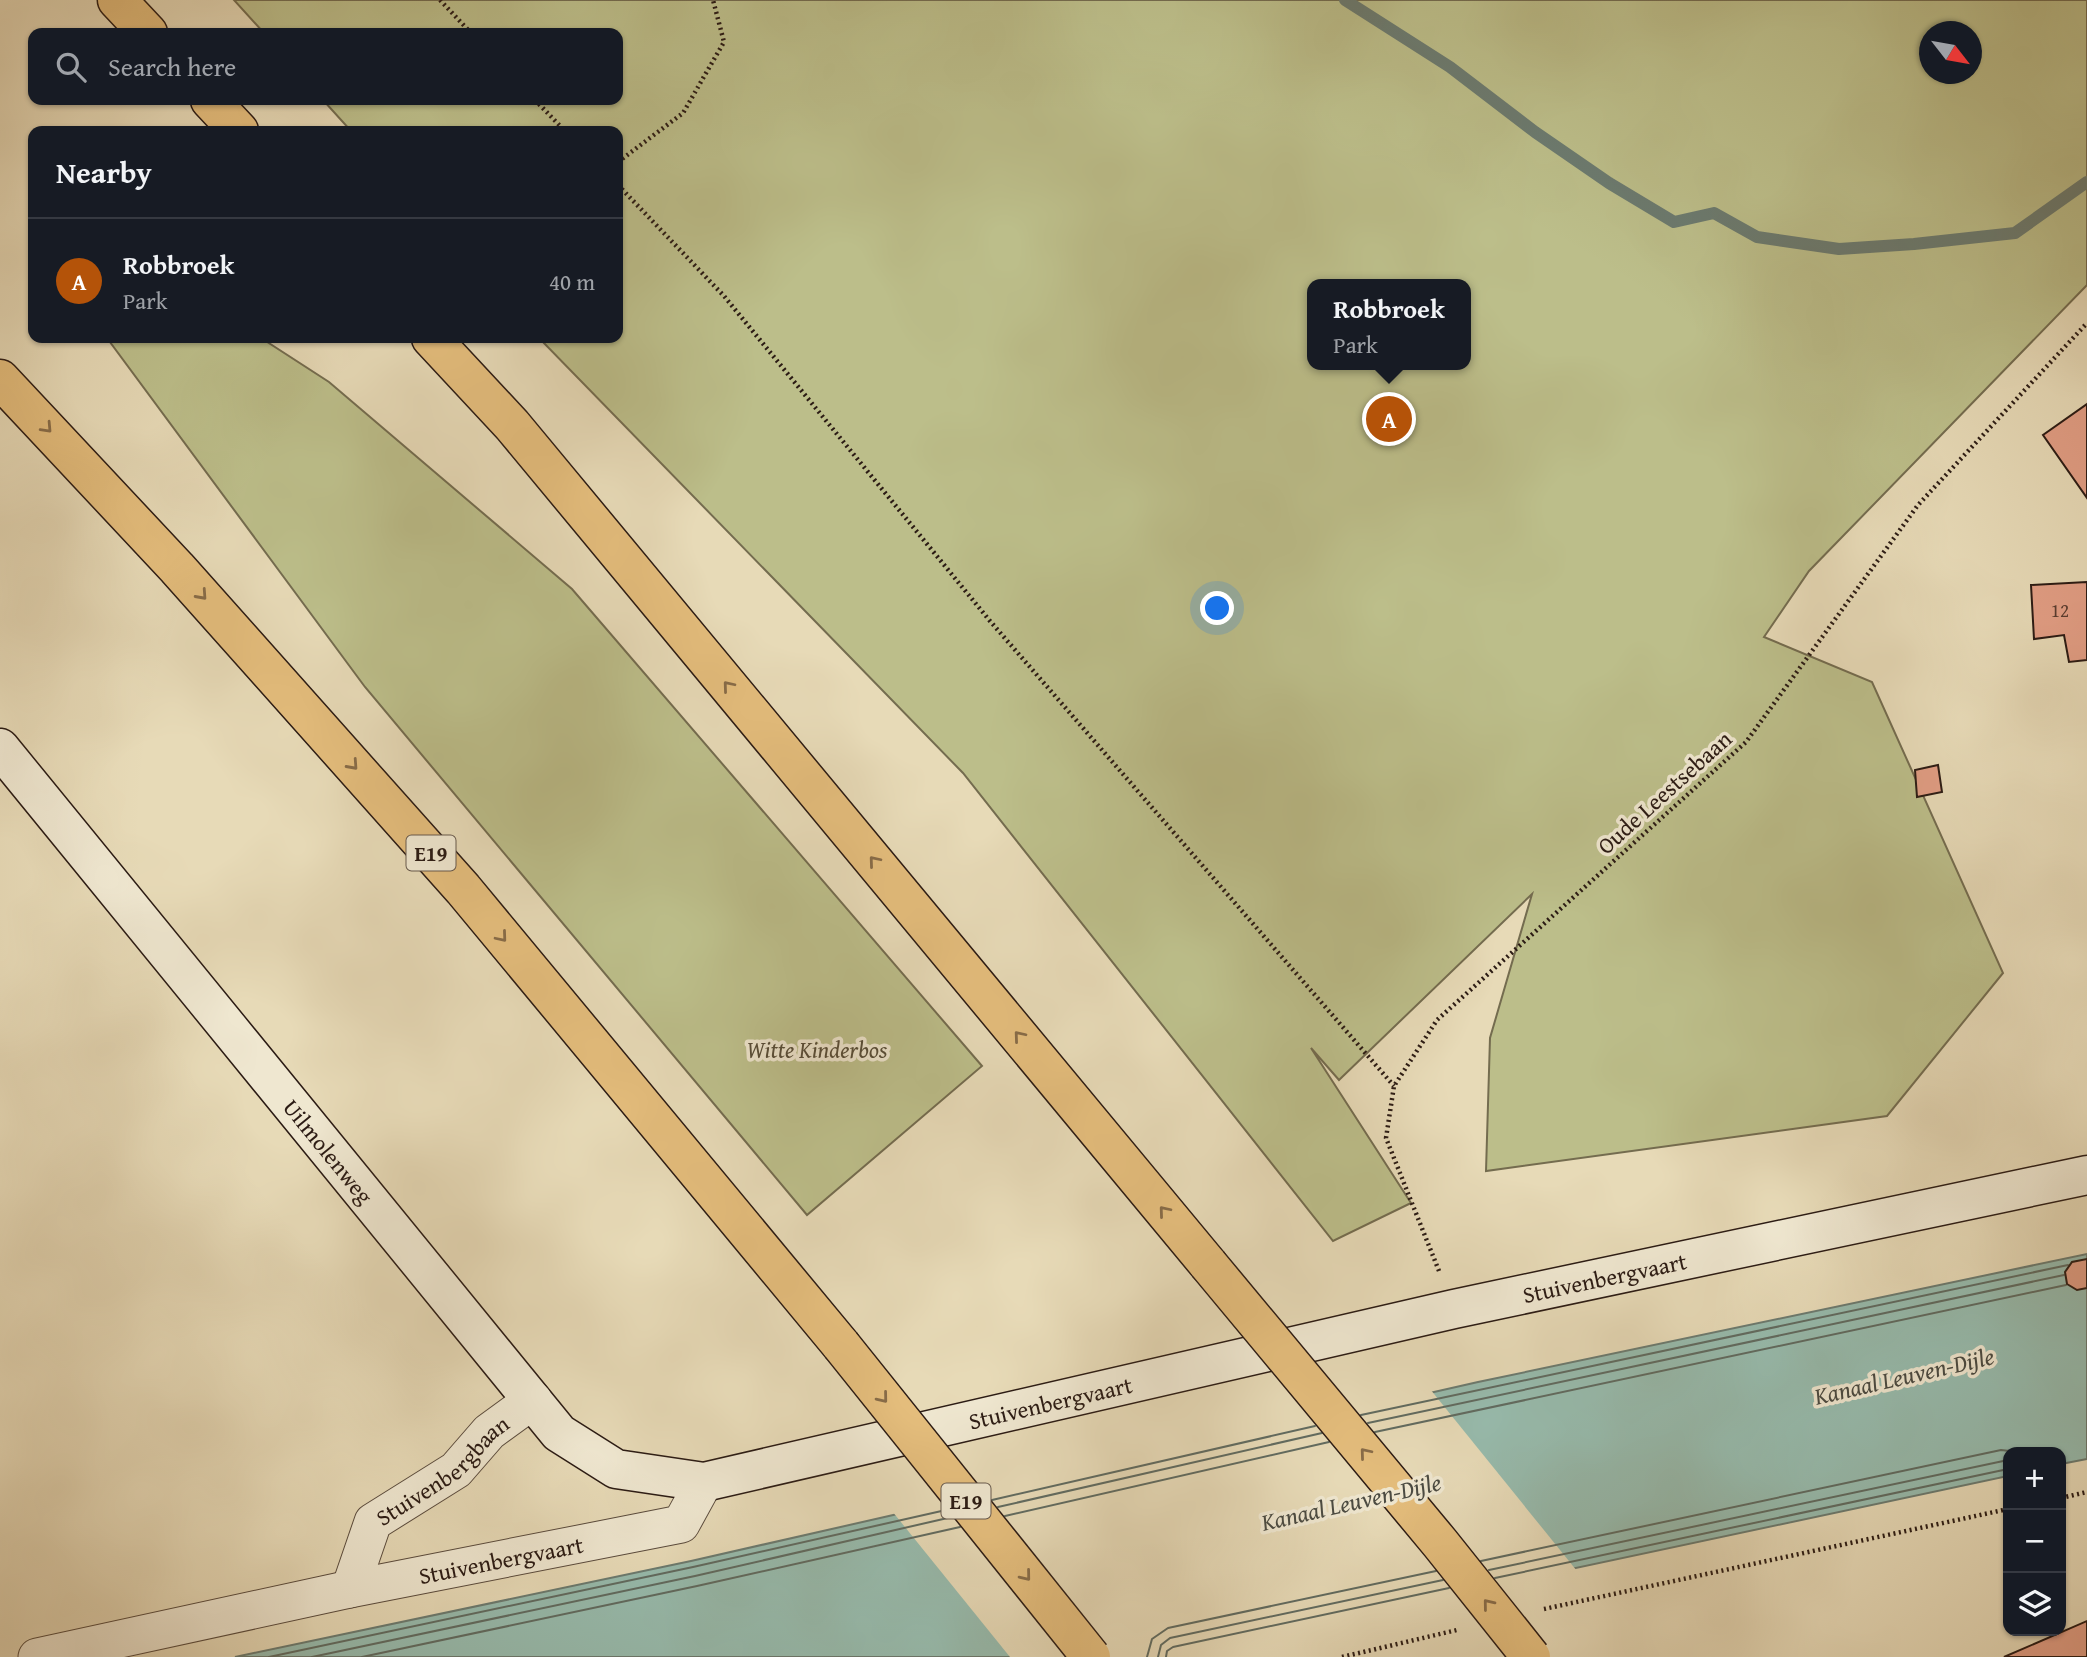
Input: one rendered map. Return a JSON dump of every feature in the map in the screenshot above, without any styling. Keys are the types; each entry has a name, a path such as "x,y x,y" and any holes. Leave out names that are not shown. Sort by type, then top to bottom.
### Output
{"highway":[{"path":"117,0 143,28"},
{"path":"215,105 234,126"},
{"path":"436,343 512,425 1531,1657"},
{"name":"E19","path":"0,379 177,568 453,878 841,1345 1091,1657"}],"main road":[{"name":"Uilmolenweg","path":"0,748 559,1433 616,1469 704,1482"},
{"name":"Stuivenbergvaart","path":"704,1482 1454,1309 2087,1175"}],"street":[{"name":"Stuivenbergbaan","path":"350,1589 373,1522 456,1470 489,1432 533,1400"},
{"name":"Stuivenbergvaart","path":"37,1657 350,1589 681,1524 704,1482"}],"path":[{"path":"440,0 466,28"},
{"path":"623,158 683,113 724,42 713,0"},
{"path":"540,105 560,126"},
{"path":"623,191 724,296 990,621 1394,1086"},
{"name":"Oude Leestsebaan","path":"1454,1309 1386,1139 1394,1086 1437,1020 1746,742 1918,505 2087,323"},
{"path":"2066,1497 2087,1492"},
{"path":"1540,1610 2003,1510"},
{"path":"1342,1657 1461,1629"}],"green space":[{"path":"234,0 2087,0 2087,285 1809,571 1764,637 1872,682 2003,973 1887,1116 1486,1171 1490,1038 1532,894 1339,1080 1311,1048 1411,1203 1333,1241 963,773 544,343 623,343 623,126 346,126 328,105 623,105 623,28 259,28"},
{"name":"Witte Kinderbos","path":"111,343 269,343 329,382 572,589 982,1066 807,1215 365,687"}],"water":[{"name":"Kanaal Leuven-Dijle","path":"2087,1254 2087,1459 2066,1463 2066,1447 2003,1447 2003,1477 1158,1657 235,1657 691,1561 1478,1382"}],"pier":[{"path":"1430,1389 1577,1571 1175,1657 1010,1657 892,1511"}],"building":[{"path":"2087,404 2087,498 2043,435"},
{"path":"2087,582 2087,660 2069,662 2064,635 2034,639 2031,585"},
{"path":"1938,765 1942,792 1917,797 1915,770"},
{"path":"2087,1259 2087,1288 2077,1290 2067,1284 2065,1272 2072,1262"},
{"path":"2087,1621 2087,1657 2004,1657 2052,1636 2066,1636 2066,1630"}],"waterway":[{"path":"1345,0 1450,67 1535,132 1609,183 1674,222 1714,213 1757,237 1839,249 1914,244 2015,233 2087,182"}],"place":[{"name":"Robbroek","path":"1389,419"}]}
